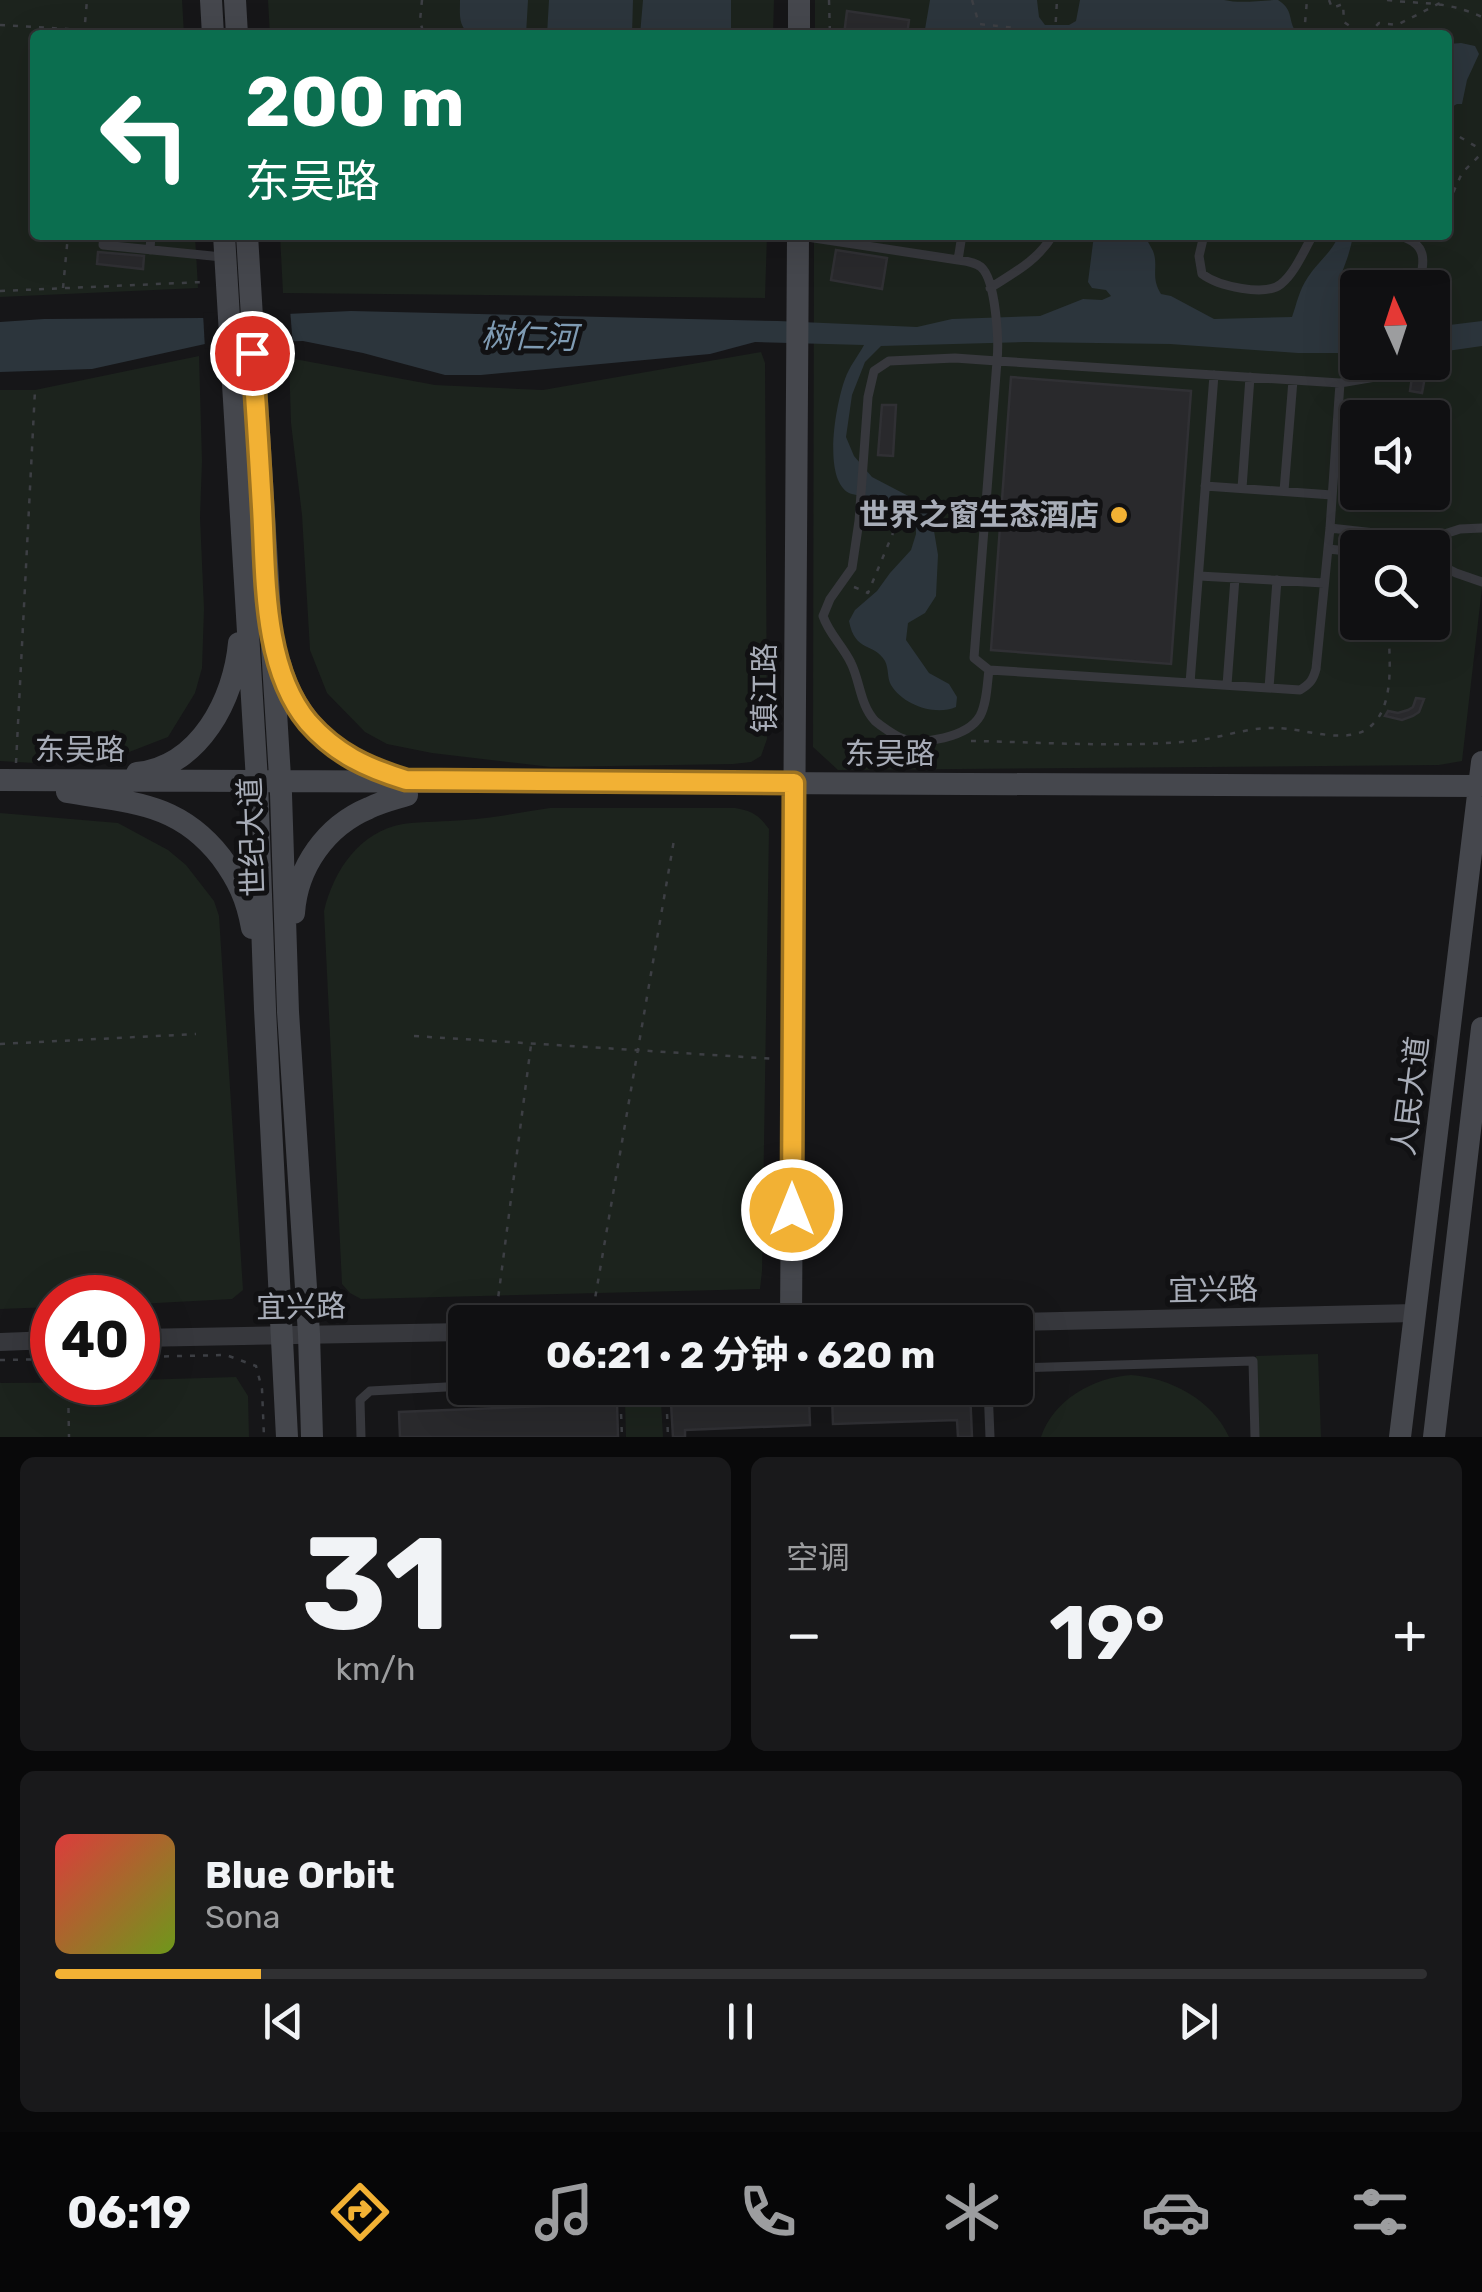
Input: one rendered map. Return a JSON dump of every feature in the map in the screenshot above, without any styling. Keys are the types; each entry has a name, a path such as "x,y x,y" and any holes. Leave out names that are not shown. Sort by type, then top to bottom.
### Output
{"street":[{"path":"212,0 213,30"},
{"path":"234,0 236,30"},
{"path":"799,0 799,30"},
{"name":"世纪大道","path":"238,294 246,240"},
{"name":"镇江路","path":"791,1305 798,240"},
{"name":"世纪大道","path":"224,246 238,294 269,620 269,787 287,1437"},
{"name":"世纪大道","path":"242,353 238,495 269,787"},
{"path":"69,786 149,772 171,762 194,745 224,705 239,648 238,495"},
{"path":"269,620 287,684 306,720 364,766 406,788"},
{"name":"东吴路","path":"5,784 794,790 1480,781"},
{"name":"人民大道","path":"1400,1437 1480,781"},
{"path":"69,786 150,806 194,827 210,844 241,885 276,1010"},
{"path":"276,1010 295,899 309,859 343,824 406,788"},
{"name":"世纪大道","path":"276,1010 308,1334 312,1437"},
{"name":"人民大道","path":"1434,1437 1472,1193 1482,1028"},
{"name":"宜兴路","path":"1033,1322 1415,1313"},
{"name":"宜兴路","path":"160,1337 448,1332"},
{"path":"0,1342 30,1341"}],"lane":[{"path":"103,240 102,245 150,250 224,246"},
{"path":"150,250 151,240"},
{"path":"825,240 981,267 991,293 998,355 974,658 988,670 1300,690 1313,680 1330,528 1340,383"},
{"path":"886,249 887,240"},
{"path":"958,260 961,240"},
{"path":"991,293 1031,263 1050,240"},
{"path":"1203,240 1199,256 1202,274 1210,280 1234,287 1271,290 1286,280 1309,240"},
{"path":"1410,240 1422,251 1422,270"},
{"path":"988,670 980,715 970,728 929,740 903,739 875,721 866,708 852,666 826,626 823,616 830,599 852,568 870,380 881,365 889,360 998,355 1250,378 1340,383 1358,380"},
{"path":"1190,683 1214,375"},
{"path":"1242,488 1250,378"},
{"path":"1284,491 1293,380"},
{"path":"1205,486 1332,495"},
{"path":"1330,528 1429,539 1460,529 1482,528"},
{"path":"1328,549 1340,550"},
{"path":"1450,571 1482,582"},
{"path":"1198,576 1324,583"},
{"path":"1227,685 1235,578"},
{"path":"1269,688 1277,580"},
{"path":"1033,1367 1252,1361 1256,1437"},
{"path":"361,1437 360,1400 370,1390 448,1387"},
{"path":"989,1405 990,1437"}],"path":[{"path":"84,30 87,0"},
{"path":"422,0 422,30"},
{"path":"829,0 830,30"},
{"path":"972,0 979,24 1017,30"},
{"path":"1055,30 1057,0"},
{"path":"1304,30 1307,0"},
{"path":"1329,0 1332,8 1343,4 1344,22 1357,30"},
{"path":"1387,0 1443,1 1482,17"},
{"path":"1371,30 1379,23 1397,25 1443,1"},
{"path":"0,25 60,30"},
{"path":"1452,134 1482,152 1462,173 1452,195"},
{"path":"63,288 68,240"},
{"path":"0,291 203,282"},
{"path":"5,784 35,390"},
{"path":"844,582 868,592 898,521 878,514 858,525"},
{"path":"966,741 1131,743 1196,740 1249,728 1357,734 1372,726 1387,701 1388,640"},
{"path":"594,1305 674,840"},
{"path":"0,1044 196,1034"},
{"path":"414,1036 793,1060"},
{"path":"497,1305 531,1044"},
{"path":"160,1357 226,1356 256,1366 262,1390 264,1437"},
{"path":"0,1360 30,1359"},
{"path":"68,1405 69,1437"},
{"path":"621,1405 622,1437"},
{"path":"667,1405 668,1437"}],"shaded area":[{"path":"0,0 182,0 184,30 30,30 30,240 195,240 198,288 0,297"},
{"path":"268,0 774,0 773,30 270,30"},
{"path":"815,0 1482,0 1482,588 1462,761 1439,765 838,770 813,747 814,240 1452,240 1452,30 815,30"},
{"path":"280,240 767,240 765,298 283,293"},
{"path":"761,352 765,363 767,739 761,756 751,762 733,764 551,767 432,753 387,744 365,732 327,693 310,650 289,358 435,385 543,390"},
{"path":"199,356 204,609 202,668 195,693 168,737 111,759 0,761 0,390 35,390"},
{"path":"550,808 735,808 755,814 769,829 760,1289 361,1299 342,1284 324,911 328,896 351,855 387,828"},
{"path":"0,813 118,823 168,850 186,865 214,901 219,916 243,1290 232,1299 160,1303 160,1275 30,1275 30,1308 0,1309"},
{"path":"1318,1354 1321,1437 1259,1437 1256,1356"},
{"path":"1131,1375 1175,1386 1201,1401 1229,1437 1041,1437 1065,1401 1089,1386"},
{"path":"236,1377 248,1396 249,1437 0,1437 0,1383 30,1383 30,1405 160,1405 160,1379"},
{"path":"625,1405 661,1405 663,1437 626,1437"}],"water":[{"path":"460,0 528,0 526,30 464,30"},
{"path":"549,0 633,0 632,30 547,30"},
{"path":"643,0 731,0 731,30 640,30"},
{"path":"930,0 1037,0 1039,17 1045,25 1069,25 1076,21 1080,0 1278,0 1287,8 1295,30 925,30"},
{"path":"1452,44 1475,46 1479,54 1462,104 1452,107"},
{"name":"树仁河","path":"1093,240 1147,240 1155,256 1156,282 1161,294 1214,319 1292,317 1305,282 1336,240 1352,240 1340,270 1340,353 1170,344 1025,342 881,346 865,362 852,395 846,437 854,456 872,477 916,500 927,509 933,525 938,555 936,596 925,613 908,623 906,640 929,673 949,684 957,697 956,707 939,710 920,707 896,692 885,661 860,643 849,621 911,550 916,534 916,516 892,503 849,493 836,473 833,457 838,405 847,375 864,345 755,342 710,354 445,375 303,341 205,344 92,369 0,372 0,322 351,311 917,327 952,319 1040,316 1083,299 1102,300 1111,296 1106,290 1092,288 1088,282"},
{"path":"1482,321 1482,346 1450,351 1450,325"}],"pier":[{"path":"290,309 293,346 205,349 203,313"}],"building":[{"path":"847,11 909,20 908,30 845,30"},
{"path":"836,250 887,258 882,289 831,280"},
{"path":"98,252 144,256 143,269 97,264"},
{"path":"1011,377 1191,391 1171,664 991,650"},
{"path":"1412,380 1424,380 1422,393 1410,391"},
{"path":"882,405 896,405 893,456 878,455"},
{"path":"1416,698 1424,699 1413,716 1402,720 1385,716 1388,711 1408,710"},
{"path":"617,1405 618,1437 400,1437 399,1412"},
{"path":"671,1405 809,1405 810,1425 685,1430 685,1437 673,1437"},
{"path":"832,1405 971,1405 972,1437 958,1437 957,1420 833,1424"}],"place":[{"name":"世界之窗生态酒店","path":"1119,515"}],"route":[{"path":"252,353 269,620 292,697 321,735 364,766 406,780 794,783 792,1210"}]}
